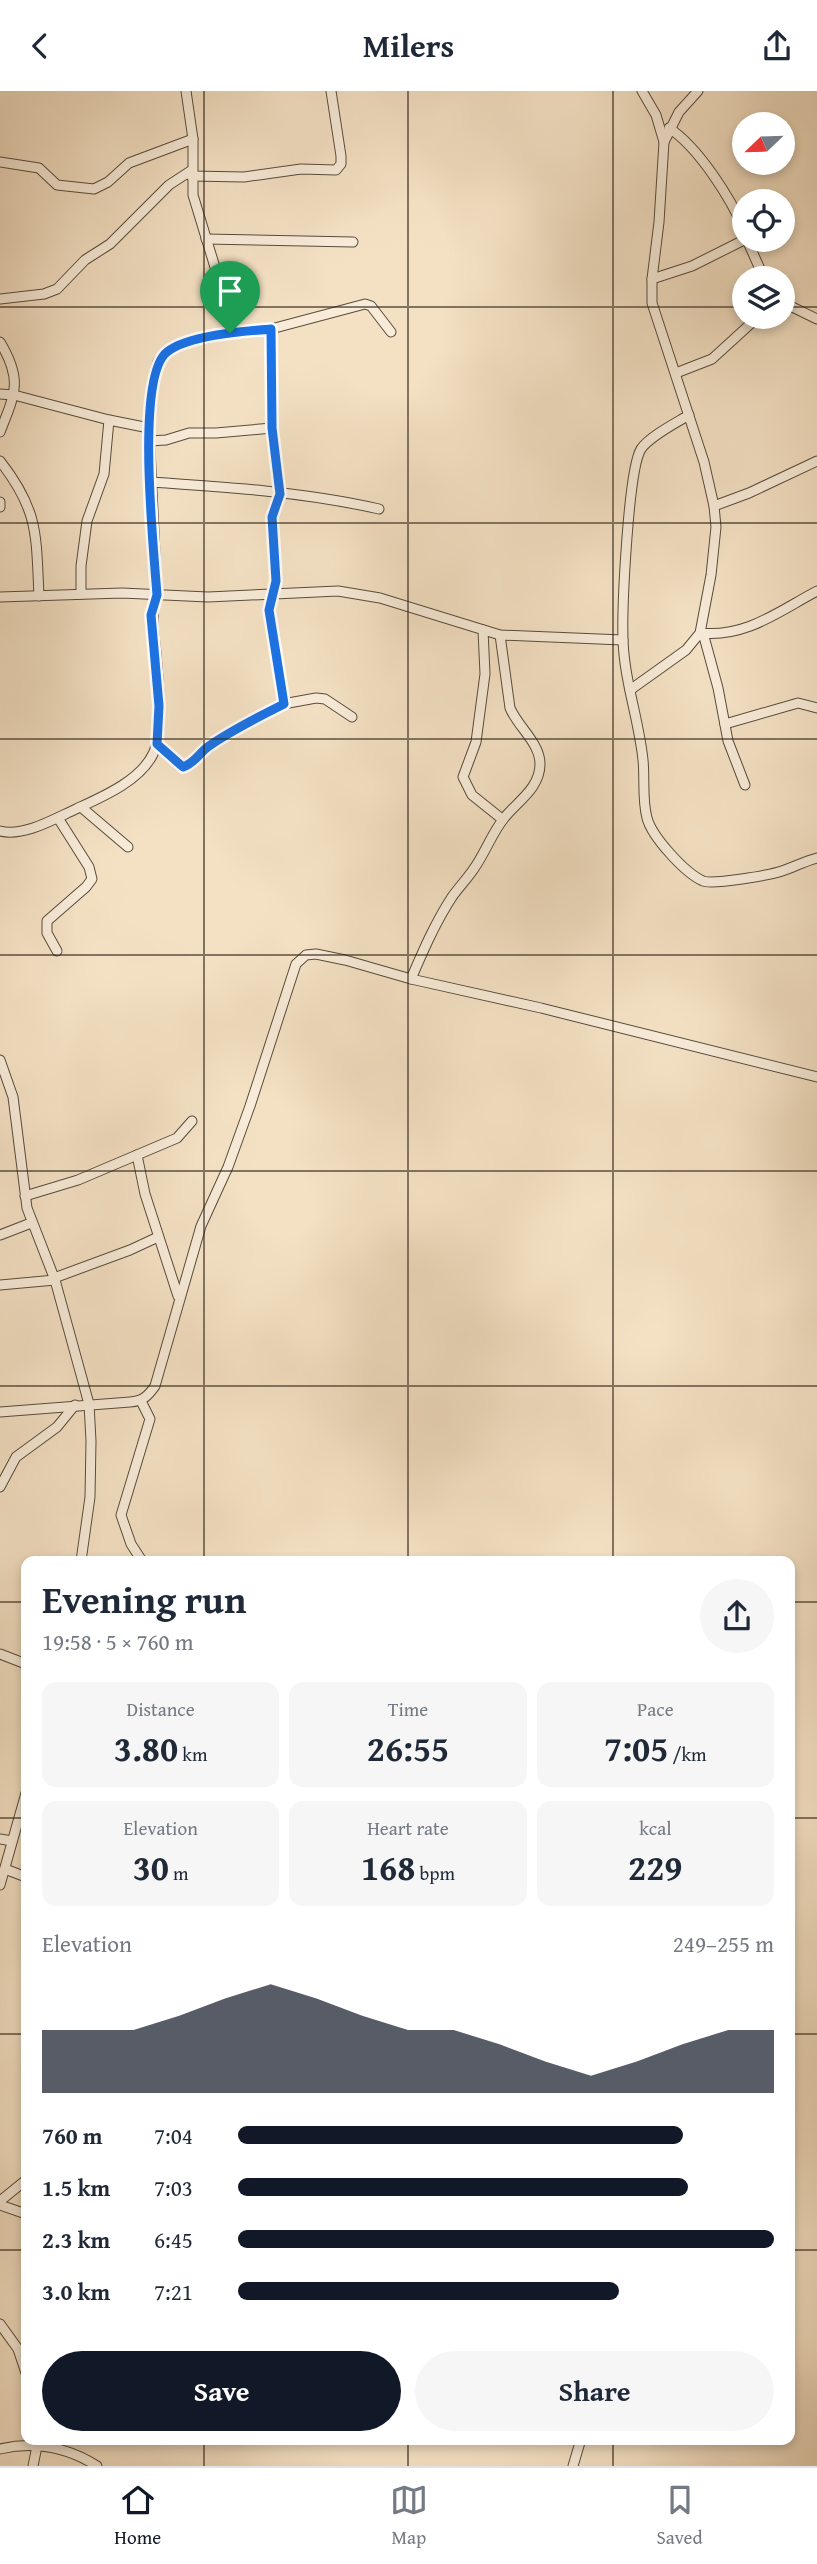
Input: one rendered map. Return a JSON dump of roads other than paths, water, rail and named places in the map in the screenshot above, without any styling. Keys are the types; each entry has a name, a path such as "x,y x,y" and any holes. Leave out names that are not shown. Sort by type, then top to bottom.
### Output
{"street":[{"path":"186,91 192,139 193,195 218,277 230,333"},
{"path":"0,299 31,296 57,289 85,260 110,244 169,185 192,173 244,177 301,169 338,168 341,156 331,91"},
{"path":"642,91 656,115 664,142"},
{"path":"698,91 679,112 664,142 652,303 689,415 714,506 714,552 702,633 732,753 745,785"},
{"path":"670,128 694,148 732,206"},
{"path":"0,162 39,168 57,185 94,189 108,182 129,163 192,139"},
{"path":"206,239 353,242"},
{"path":"652,279 692,266 732,247"},
{"path":"0,831 14,833 81,807 136,774 145,766 157,744 159,706 151,615 157,595 149,428 154,371 166,352 188,342 230,333 271,329 367,304 391,332"},
{"path":"795,309 817,319"},
{"path":"271,329 272,428 280,494 272,517 276,581 269,603 284,704"},
{"path":"676,373 712,359 745,329"},
{"path":"0,342 16,383 0,432"},
{"path":"0,394 14,395 149,428"},
{"path":"689,415 663,431 642,449 633,485 622,640 643,759 644,802 648,820 660,842 678,862 704,881 714,882 781,871 817,858"},
{"path":"81,594 81,566 87,521 104,474 109,420"},
{"path":"149,441 166,440 189,433 272,428"},
{"path":"0,461 20,488 32,517 36,535 39,596"},
{"path":"714,506 817,461"},
{"path":"150,482 251,489 379,509"},
{"path":"0,502 0,507"},
{"path":"630,690 686,650 702,633 732,633 744,629 779,614 817,591"},
{"path":"0,597 81,594 208,597 272,593 359,593 500,635 622,640"},
{"path":"483,629 485,674 476,742 463,777 472,795 502,819"},
{"path":"411,979 425,946 453,896 474,869 502,819 531,790 540,764 533,742 510,708 500,635"},
{"path":"157,744 180,766 186,767 206,748 249,721 284,704 325,699 352,717"},
{"path":"725,724 799,703 817,708"},
{"path":"81,807 128,847"},
{"path":"57,950 47,933 47,921 92,879 89,867 58,818"},
{"path":"0,1412 141,1401 155,1386 201,1226 228,1167 250,1107 296,964 306,955 316,954 345,960 411,979 541,1008 817,1077"},
{"path":"0,1060 13,1097 17,1119 24,1196 31,1223 54,1279 89,1404 92,1441 90,1497 82,1556"},
{"path":"24,1196 78,1180 180,1136 192,1121"},
{"path":"137,1155 158,1237 179,1298"},
{"path":"0,1235 31,1223"},
{"path":"0,1285 54,1279 158,1237"},
{"path":"139,1556 131,1544 121,1515 150,1419 141,1401"},
{"path":"0,1487 16,1457 57,1427 75,1405"},
{"path":"0,1654 21,1662"},
{"path":"0,1885 21,1810"},
{"path":"0,1839 12,1841"},
{"path":"5,1869 21,1875"},
{"path":"21,2184 0,2203 21,2212"},
{"path":"0,2324 18,2349 21,2358"},
{"path":"0,2449 22,2445"},
{"path":"33,2466 37,2445"},
{"path":"48,2445 70,2452 97,2466"},
{"path":"573,2466 579,2445"}]}
